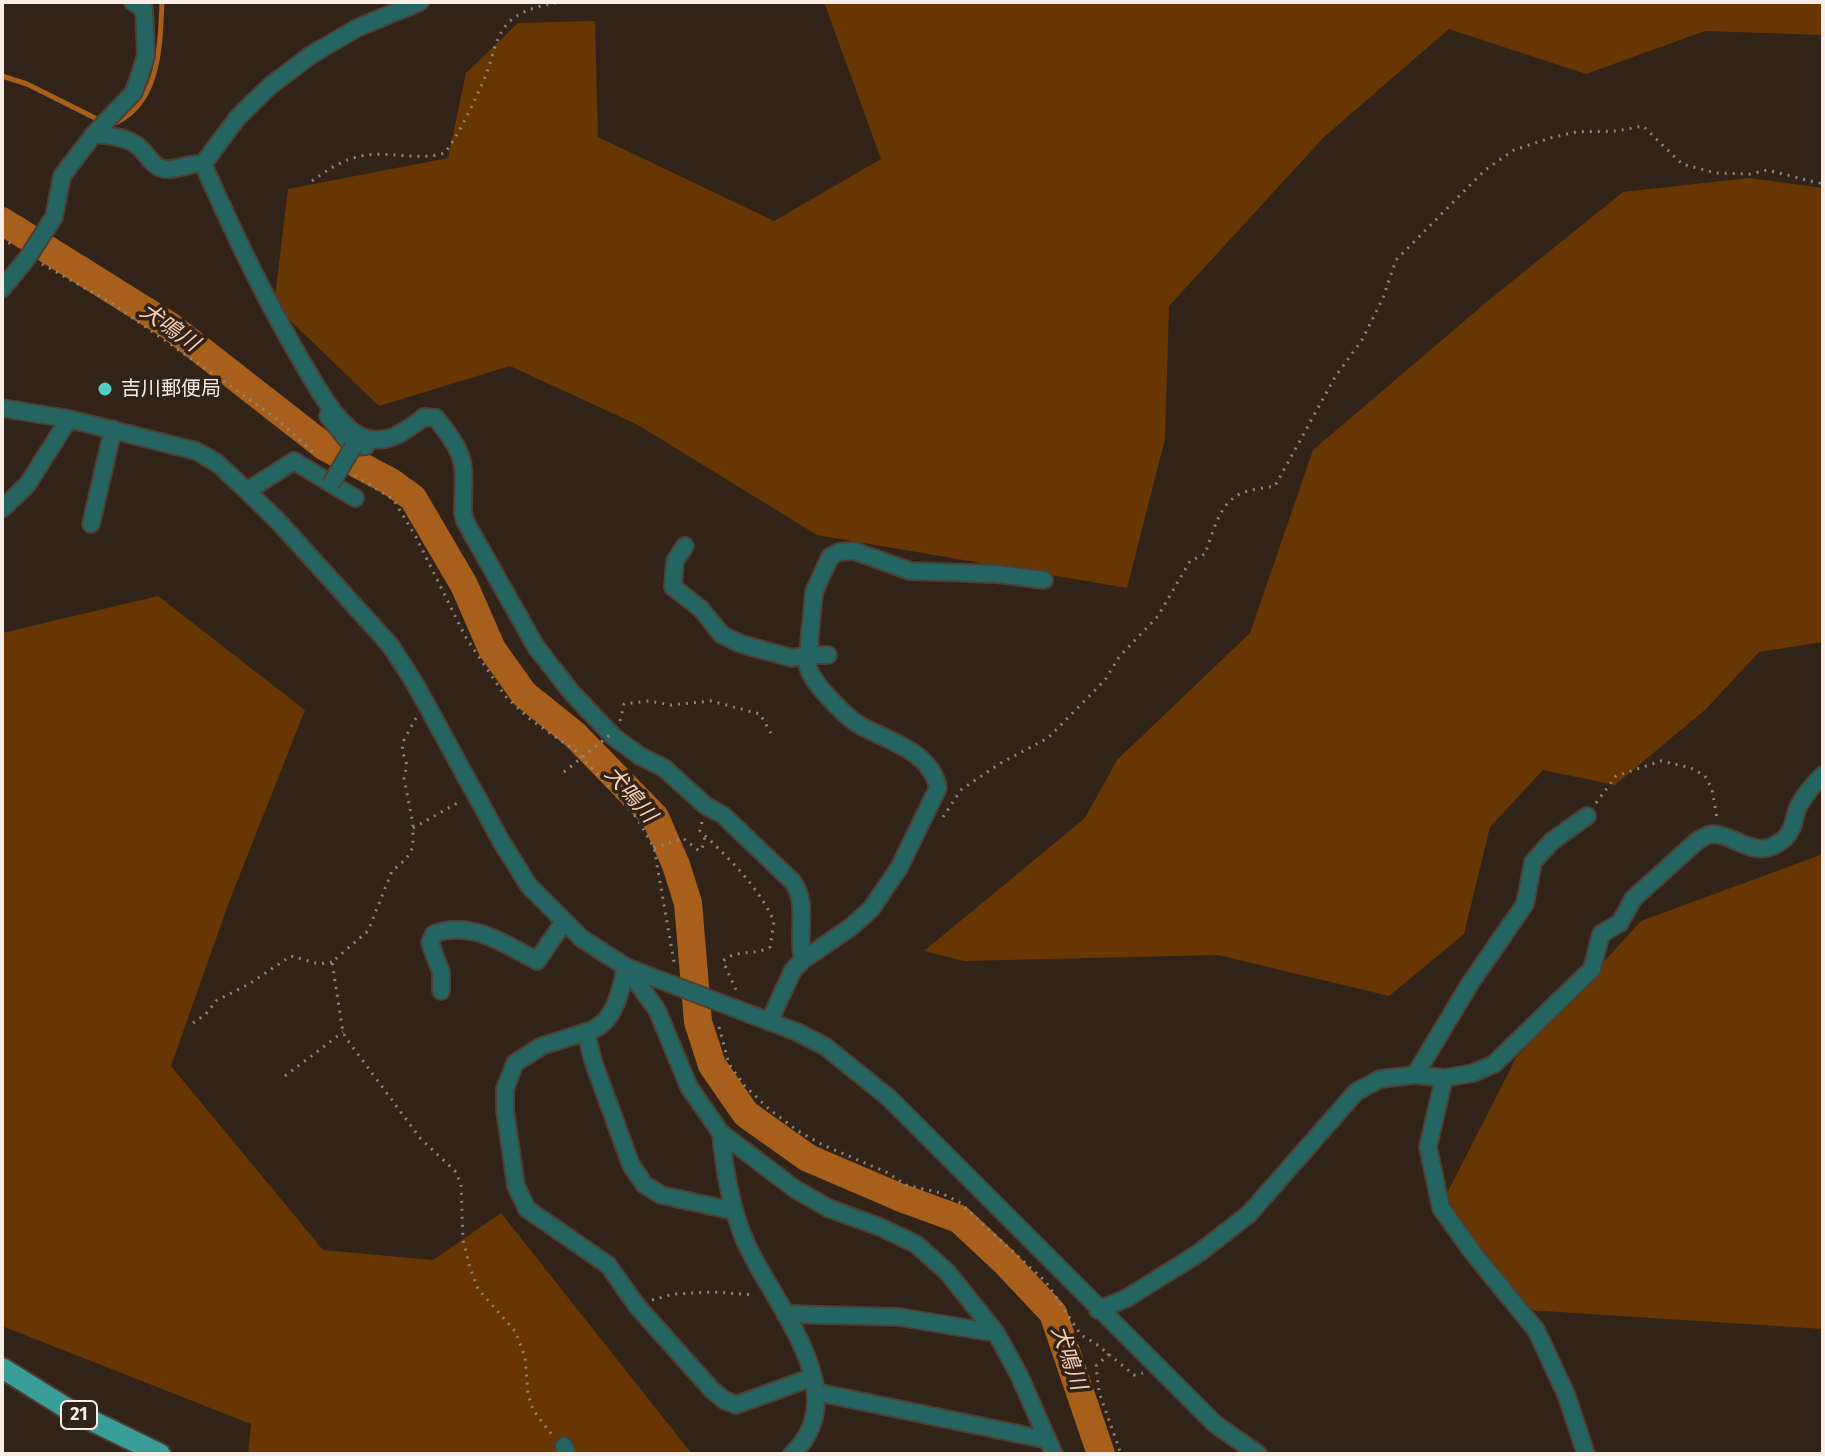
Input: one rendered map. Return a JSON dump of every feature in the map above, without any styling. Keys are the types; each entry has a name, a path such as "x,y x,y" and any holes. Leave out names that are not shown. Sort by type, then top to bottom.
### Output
{"main road":[{"name":"21","path":"2,1368 68,1409 160,1454"}],"street":[{"path":"203,164 238,117 270,86 311,55 357,28 420,2"},
{"path":"2,289 54,217 62,176 134,92 146,56 141,4"},
{"path":"102,126 116,137 139,146 158,167 170,170 194,162 203,164"},
{"path":"203,164 263,293 323,397 357,434 380,439 396,438 424,417 436,418 465,462 465,521 550,668 611,734 640,756 664,768 706,806 723,815 800,892 799,946 803,960"},
{"path":"323,397 322,407 353,447"},
{"path":"2,408 113,429 196,451 217,463 247,491 390,645 529,886 563,923 605,956 626,967 826,1047 889,1098 1215,1424 1258,1454"},
{"path":"2,509 27,485 69,419"},
{"path":"91,524 113,429"},
{"path":"353,447 372,445 380,439"},
{"path":"331,484 353,447"},
{"path":"247,491 294,461 355,498"},
{"path":"685,546 675,561 673,587 701,609 722,635 741,644 792,658 828,655"},
{"path":"769,1022 793,970 871,909 899,868 938,788 936,777 925,764 895,741 859,726 836,704 808,667 814,592 830,557 839,552 854,551 910,571 997,574 1044,580"},
{"path":"1098,1310 1127,1298 1199,1253 1249,1214 1356,1092 1380,1079 1415,1075 1444,1078 1473,1073 1494,1064 1592,969 1601,934 1620,923 1633,899 1697,841 1708,835 1716,835 1760,849 1773,846 1793,829 1798,809 1811,787 1823,775"},
{"path":"1415,1075 1471,982 1525,904 1533,862 1552,841 1587,816"},
{"path":"441,991 441,972 430,943 434,934 466,929 505,943 537,961 563,923"},
{"path":"626,967 618,1000 610,1016 597,1029 542,1046 515,1063 505,1089 505,1110 516,1186 527,1209 608,1265 637,1306 724,1400 736,1405 814,1385 1051,1447"},
{"path":"626,967 657,1010 689,1087 721,1133 795,1189 828,1208 916,1244 948,1273 996,1333 1019,1375 1051,1447"},
{"path":"586,1032 593,1061 626,1150 644,1184 661,1195 734,1211"},
{"path":"1444,1078 1428,1147 1441,1208 1536,1330 1566,1394 1586,1454"},
{"path":"721,1133 734,1211 744,1239 809,1359 814,1385 811,1425 797,1452"},
{"path":"785,1314 899,1317 996,1333"}],"path":[{"path":"312,181 334,166 359,156 420,158 445,153 461,130 500,34 509,22 526,11 560,2"},
{"path":"942,818 961,790 999,764 1048,738 1105,680 1119,657 1158,616 1190,561 1205,554 1220,513 1231,501 1242,493 1275,486 1335,377 1362,340 1383,298 1396,260 1485,170 1514,150 1550,138 1576,132 1617,131 1643,126 1682,164 1716,173 1750,174 1767,170 1823,184"},
{"path":"28,257 110,302 273,416 319,457"},
{"path":"351,474 393,499 416,537 465,636 505,696 531,720 576,751 637,818 654,848 674,962"},
{"path":"564,772 611,734 619,723 624,704 649,701 671,705 711,701 760,714 771,733"},
{"path":"193,1023 206,1014 216,1001 249,984 291,956 319,964 332,962 368,931 392,871 406,859 413,847 413,828 405,787 407,765 402,750 410,726 429,708"},
{"path":"1587,816 1616,776 1661,761 1691,768 1705,776 1712,789 1718,826 1716,835"},
{"path":"413,828 437,813 442,814 475,791"},
{"path":"706,806 700,831 723,851 747,879 774,921 770,947 762,952 730,955 723,961 738,993 733,1009"},
{"path":"654,848 683,838 699,851 705,836"},
{"path":"332,962 343,1032 420,1138 455,1171 461,1184 463,1240 478,1289 515,1331 525,1357 528,1394 533,1410 565,1450"},
{"path":"719,1027 729,1064 744,1085 769,1109 823,1145 886,1172 906,1185 941,1193 959,1202 1046,1282 1081,1335 1134,1375 1158,1369"},
{"path":"285,1076 343,1032"},
{"path":"637,1306 674,1294 714,1292 752,1295 771,1290"},
{"path":"1109,1354 1096,1366 1099,1392 1121,1454"}],"shaded area":[{"path":"824,2 1823,2 1823,35 1705,31 1586,74 1449,29 1324,137 1169,306 1165,439 1127,588 817,535 638,425 510,366 379,406 274,305 288,189 448,158 466,73 518,23 595,21 598,137 774,221 881,159"},
{"path":"1749,178 1823,188 1823,642 1759,652 1706,709 1615,785 1543,770 1490,827 1464,934 1389,996 1218,955 964,961 924,951 1085,818 1117,760 1250,633 1313,450 1489,300 1623,192"},
{"path":"158,596 305,710 229,902 171,1066 323,1250 433,1260 501,1213 692,1454 248,1454 251,1424 2,1326 2,633"},
{"path":"1823,854 1823,1329 1528,1310 1442,1203 1516,1058 1641,921"}],"waterway":[{"path":"110,125 127,116 148,90 158,56 162,2"},
{"path":"2,76 27,84 101,121"},
{"name":"犬鳴川","path":"2,221 170,326 325,447 391,482 413,498 464,585 492,649 524,694 575,735 655,817 676,865 688,903 698,1022 712,1065 746,1114 808,1158 959,1219 1004,1261 1053,1313 1101,1454"}],"place":[{"name":"吉川郵便局","path":"105,389"}]}
